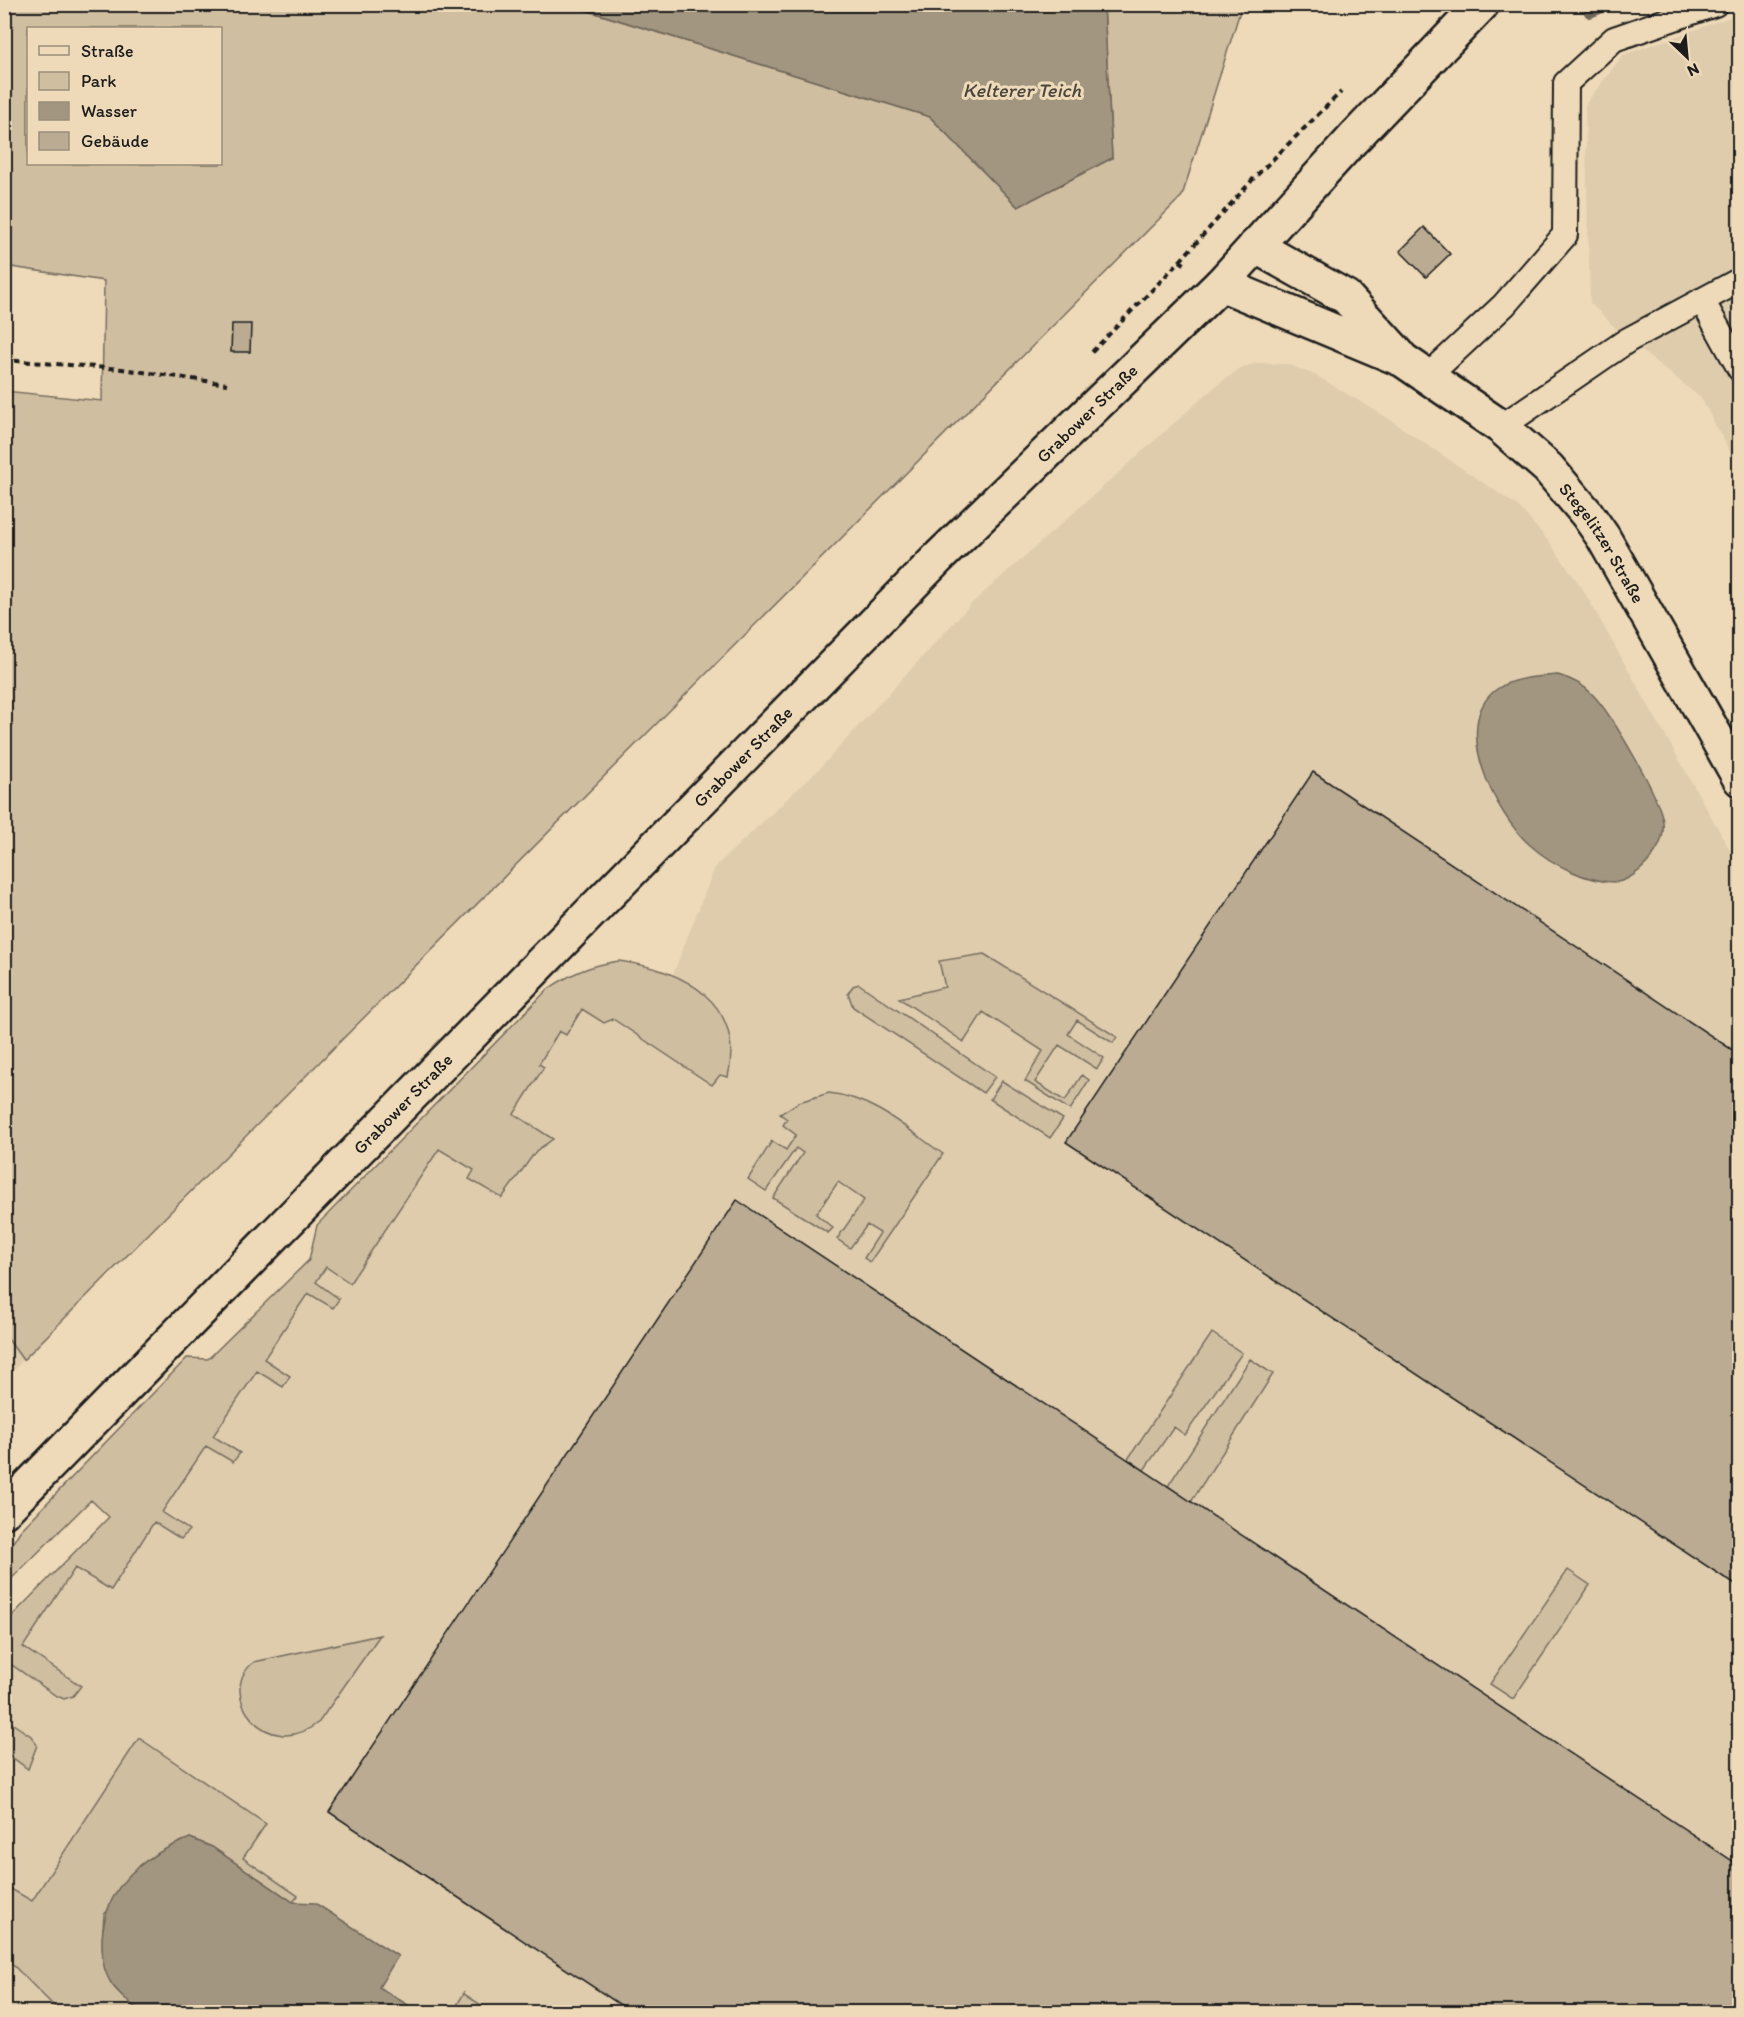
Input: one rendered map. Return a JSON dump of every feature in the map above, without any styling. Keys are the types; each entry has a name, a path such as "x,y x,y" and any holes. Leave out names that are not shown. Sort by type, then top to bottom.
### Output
{"street":[{"name":"Grabower Straße","path":"4,1511 939,557 1221,284 1482,4"},
{"name":"Stegelitzer Straße","path":"1255,246 1346,297 1415,368"},
{"name":"Stegelitzer Straße","path":"1221,284 1415,368 1501,427 1548,468 1603,537 1740,779"}],"lane":[{"path":"1415,368 1504,305 1565,235 1566,83 1614,39 1714,4"},
{"path":"1501,427 1628,340 1740,280"},
{"path":"1702,300 1740,369"}],"path":[{"path":"1180,261 1255,177 1347,87"},
{"path":"4,360 122,369 226,384"}],"shaded area":[{"path":"1739,14 1739,469 1701,398 1628,340 1590,303 1585,105 1623,55"},
{"path":"1258,363 1287,364 1315,375 1386,417 1519,507 1550,543 1582,588 1739,866 1739,2012 5,2012 5,1647 116,1510 109,1486 591,997 648,1038 715,867 821,767 970,605 1217,385 1242,367"},
{"path":"5,1335 23,1360 4,1380"}],"green space":[{"path":"5,5 569,5 930,117 1018,207 1112,158 1104,5 1242,5 1182,196 23,1360 5,1335 5,391 102,401 104,281 5,266"},
{"path":"984,954 1117,1037 1113,1043 1077,1020 1068,1034 1104,1058 1097,1069 1059,1045 1035,1082 1065,1101 1082,1075 1089,1080 1070,1110 1025,1081 1043,1051 983,1012 964,1042 899,998 945,987 939,961"},
{"path":"619,961 666,972 687,982 704,994 718,1010 727,1028 731,1051 728,1077 720,1075 712,1085 613,1019 604,1023 582,1009 566,1035 559,1031 539,1064 544,1067 514,1114 553,1139 536,1151 502,1198 469,1179 474,1170 439,1149 350,1283 326,1267 316,1282 339,1299 333,1308 308,1293 264,1359 290,1376 283,1387 257,1371 213,1436 240,1453 233,1462 206,1446 162,1512 189,1530 181,1539 154,1522 111,1590 75,1568 23,1647 81,1686 73,1696 64,1699 55,1695 5,1660 5,1623 109,1517 91,1500 5,1585 5,1555 20,1531 187,1358 208,1359 309,1260 317,1225 548,989 582,971"},
{"path":"859,984 995,1077 983,1093 853,1007 848,993 853,986"},
{"path":"1002,1081 1063,1119 1050,1138 990,1099"},
{"path":"829,1093 861,1101 875,1108 943,1154 870,1262 864,1258 880,1233 867,1225 850,1248 837,1239 864,1200 838,1182 816,1214 833,1228 828,1233 773,1198 803,1153 796,1148 766,1191 748,1179 772,1141 786,1150 796,1135 783,1125 787,1119 780,1114 799,1102"},
{"path":"1212,1333 1242,1353 1185,1435 1174,1427 1144,1470 1128,1459"},
{"path":"1250,1359 1273,1374 1191,1502 1168,1486"},
{"path":"1568,1570 1590,1585 1513,1699 1490,1684"},
{"path":"380,1635 319,1722 300,1733 281,1735 265,1730 252,1719 243,1706 240,1690 243,1675 254,1662"},
{"path":"4,1718 31,1736 37,1745 28,1769 5,1752"},
{"path":"139,1738 266,1824 243,1858 298,1896 293,1902 212,1847 190,1838 104,1914 102,1947 106,1969 117,1988 140,2012 60,2012 5,1957 4,1885 32,1901"},
{"path":"464,1994 492,2012 453,2012"}],"water":[{"name":"Kelterer Teich","path":"570,5 1104,5 1112,158 1018,207 930,117"},
{"path":"1558,675 1581,685 1601,705 1634,756 1660,810 1663,828 1657,849 1641,869 1621,881 1606,881 1582,876 1548,859 1530,845 1504,813 1483,769 1477,746 1477,724 1483,704 1497,689 1511,682"},
{"path":"190,1838 212,1847 293,1902 315,1903 398,1956 379,1987 419,2012 140,2012 117,1991 106,1972 102,1945 105,1920 110,1903 130,1875 157,1854"}],"building":[{"path":"1424,227 1450,254 1426,277 1400,251"},
{"path":"232,324 251,324 250,352 231,352"},
{"path":"1313,772 1740,1055 1740,1588 1066,1142"},
{"path":"737,1200 1740,1866 1740,2012 631,2012 329,1812"}],"waterway":[{"path":"1590,12 1609,4"}]}
